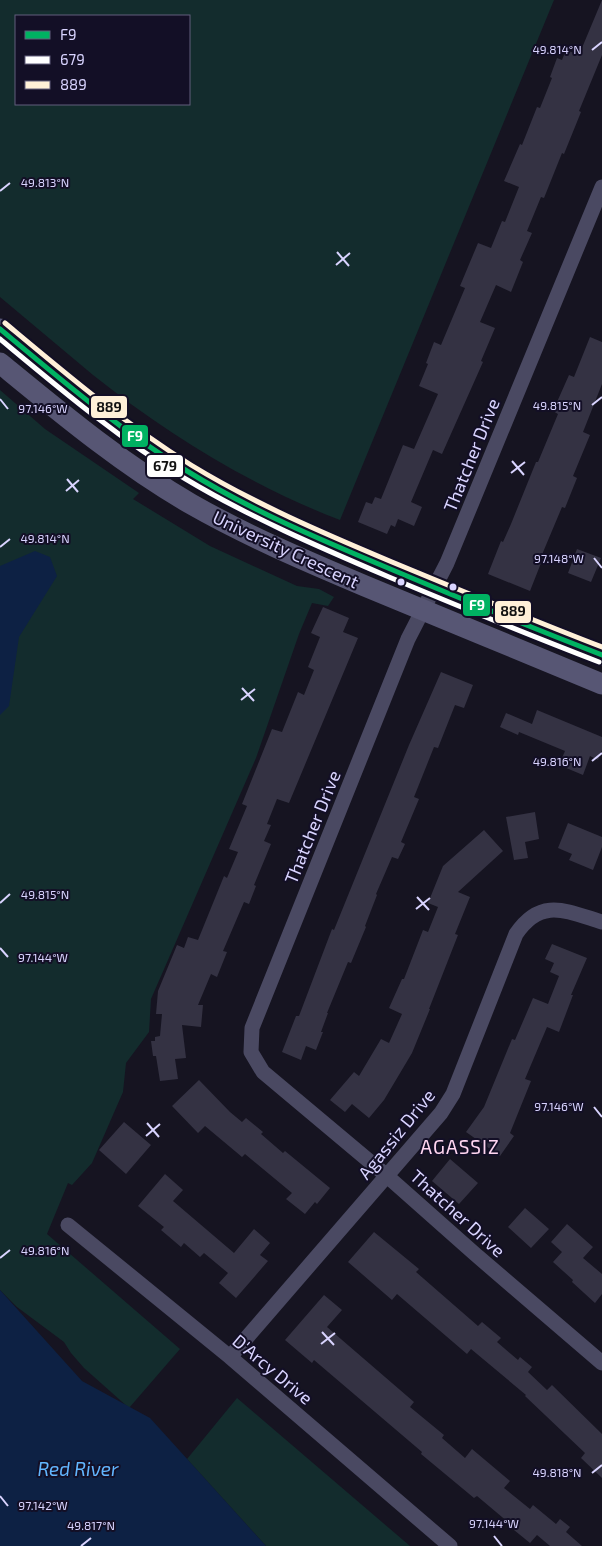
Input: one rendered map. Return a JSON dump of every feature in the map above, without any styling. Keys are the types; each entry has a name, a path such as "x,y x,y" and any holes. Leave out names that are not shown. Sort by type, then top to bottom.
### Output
{"main road":[{"name":"University Crescent","path":"0,329 109,418 188,472 263,514 303,533 602,656"},
{"name":"University Crescent","path":"0,363 82,430 130,465 190,503 275,548 422,611 602,684"}],"street":[{"name":"Thatcher Drive","path":"602,187 451,554 408,639 252,1028 251,1052 263,1072 387,1176 602,1363"},
{"name":"Agassiz Drive","path":"230,1357 441,1113 453,1094 516,934 524,921 536,912 550,910 563,911 602,922"},
{"name":"D'Arcy Drive","path":"68,1225 230,1357 450,1546"}],"green space":[{"path":"0,0 554,0 340,520 274,491 211,457 150,418 93,375 0,297"},
{"path":"0,390 45,429 139,493 133,499 210,546 297,586 319,589 334,597 328,606 312,603 299,634 256,758 151,999 149,1032 126,1063 123,1092 92,1163 72,1185 68,1183 47,1234 180,1349 129,1408 84,1368 64,1342 17,1307 0,1290"},
{"path":"237,1398 410,1546 266,1546 187,1459"}],"water":[{"path":"35,551 50,557 57,576 19,637 9,706 0,715 0,566"},
{"name":"Red River","path":"0,1290 82,1381 150,1418 266,1546 0,1546"}],"building":[{"path":"602,0 602,55 564,154 562,153 544,198 541,197 527,231 532,233 520,260 523,262 511,292 496,285 480,322 495,328 481,361 483,362 442,454 433,450 411,502 422,507 414,526 398,519 395,527 391,525 387,534 358,522 366,502 372,504 375,497 381,499 403,445 414,449 438,394 419,386 434,342 441,345 465,288 460,286 478,243 491,248 502,221 505,222 519,187 504,181 520,144 522,145 537,107 540,108 552,78 550,77 557,58 562,60 566,50 579,55"},
{"path":"590,337 602,342 602,384 583,432 590,435 573,476 577,478 565,508 562,507 541,557 543,558 530,591 488,574 558,414 553,411 569,375 574,377"},
{"path":"577,549 601,558 591,582 568,573"},
{"path":"323,607 349,618 343,632 358,638 289,803 277,799 267,824 271,825 264,841 271,844 254,885 256,886 249,904 244,902 223,951 227,952 217,977 211,974 198,1005 203,1005 201,1027 182,1025 186,1058 175,1059 178,1079 160,1081 156,1056 153,1056 151,1041 155,1041 155,1037 160,1036 162,1014 156,1014 158,991 177,945 184,948 188,937 198,940 224,876 227,878 238,852 229,849 247,806 242,804 272,729 282,732 298,692 304,695 314,670 308,667 320,637 311,633"},
{"path":"441,672 473,685 464,708 455,705 438,748 434,747 414,797 419,799 401,842 405,844 398,859 392,857 376,894 366,927 351,963 348,962 327,1013 321,1032 323,1032 316,1050 306,1046 301,1060 282,1052 296,1016 299,1016 332,929 334,930 409,745"},
{"path":"537,710 602,737 602,750 598,760 590,756 583,775 559,765 565,751 519,732 518,735 500,727 506,713 532,724"},
{"path":"535,812 539,839 525,842 528,858 514,860 506,817"},
{"path":"568,823 602,837 602,847 593,870 569,860 572,854 558,848"},
{"path":"484,830 503,851 458,892 470,897 455,934 458,935 412,1053 384,1100 369,1118 352,1104 345,1112 330,1100 354,1072 359,1076 381,1039 389,1043 402,1014 389,1008 402,979 404,979 423,930 428,932 438,907 428,903 443,866"},
{"path":"552,944 587,958 571,995 573,995 559,1032 547,1027 525,1079 531,1081 510,1133 514,1136 500,1156 466,1132 484,1107 512,1039 515,1040 533,998 548,1004 559,976 550,972 554,963 545,959"},
{"path":"199,1080 242,1122 246,1118 263,1132 261,1134 283,1153 285,1151 330,1188 317,1204 315,1202 305,1214 286,1199 292,1193 245,1154 242,1157 205,1126 198,1133 172,1106"},
{"path":"124,1122 151,1145 126,1174 99,1150"},
{"path":"450,1159 478,1183 459,1204 432,1181"},
{"path":"165,1174 183,1190 173,1201 234,1253 254,1229 270,1243 260,1255 268,1261 236,1298 219,1283 228,1273 204,1253 200,1257 184,1243 181,1247 161,1230 164,1227 138,1206"},
{"path":"525,1208 549,1229 531,1248 508,1227"},
{"path":"567,1224 593,1247 583,1258 602,1274 602,1294 595,1303 553,1262 562,1252 551,1242"},
{"path":"374,1232 419,1269 416,1272 478,1326 482,1322 501,1338 497,1342 518,1360 520,1357 532,1367 528,1372 547,1390 552,1385 602,1434 602,1478 581,1458 585,1453 526,1395 471,1349 467,1354 397,1294 392,1300 348,1262"},
{"path":"324,1295 342,1310 327,1327 414,1402 410,1407 444,1435 442,1438 465,1458 472,1449 510,1481 504,1488 530,1509 533,1505 556,1524 560,1519 570,1527 566,1532 582,1546 550,1546 537,1535 530,1543 477,1496 474,1498 421,1454 422,1452 314,1360 312,1363 285,1340"}],"transit line":[{"name":"889","path":"5,323 50,361 143,433 191,465 240,493 366,551 602,647"},
{"name":"F9","path":"0,329 45,367 138,439 235,499 362,557 602,655"},
{"name":"679","path":"0,339 112,429 160,463 259,519 467,610 599,662"}],"district":[{"name":"AGASSIZ","path":"460,1146"}]}
